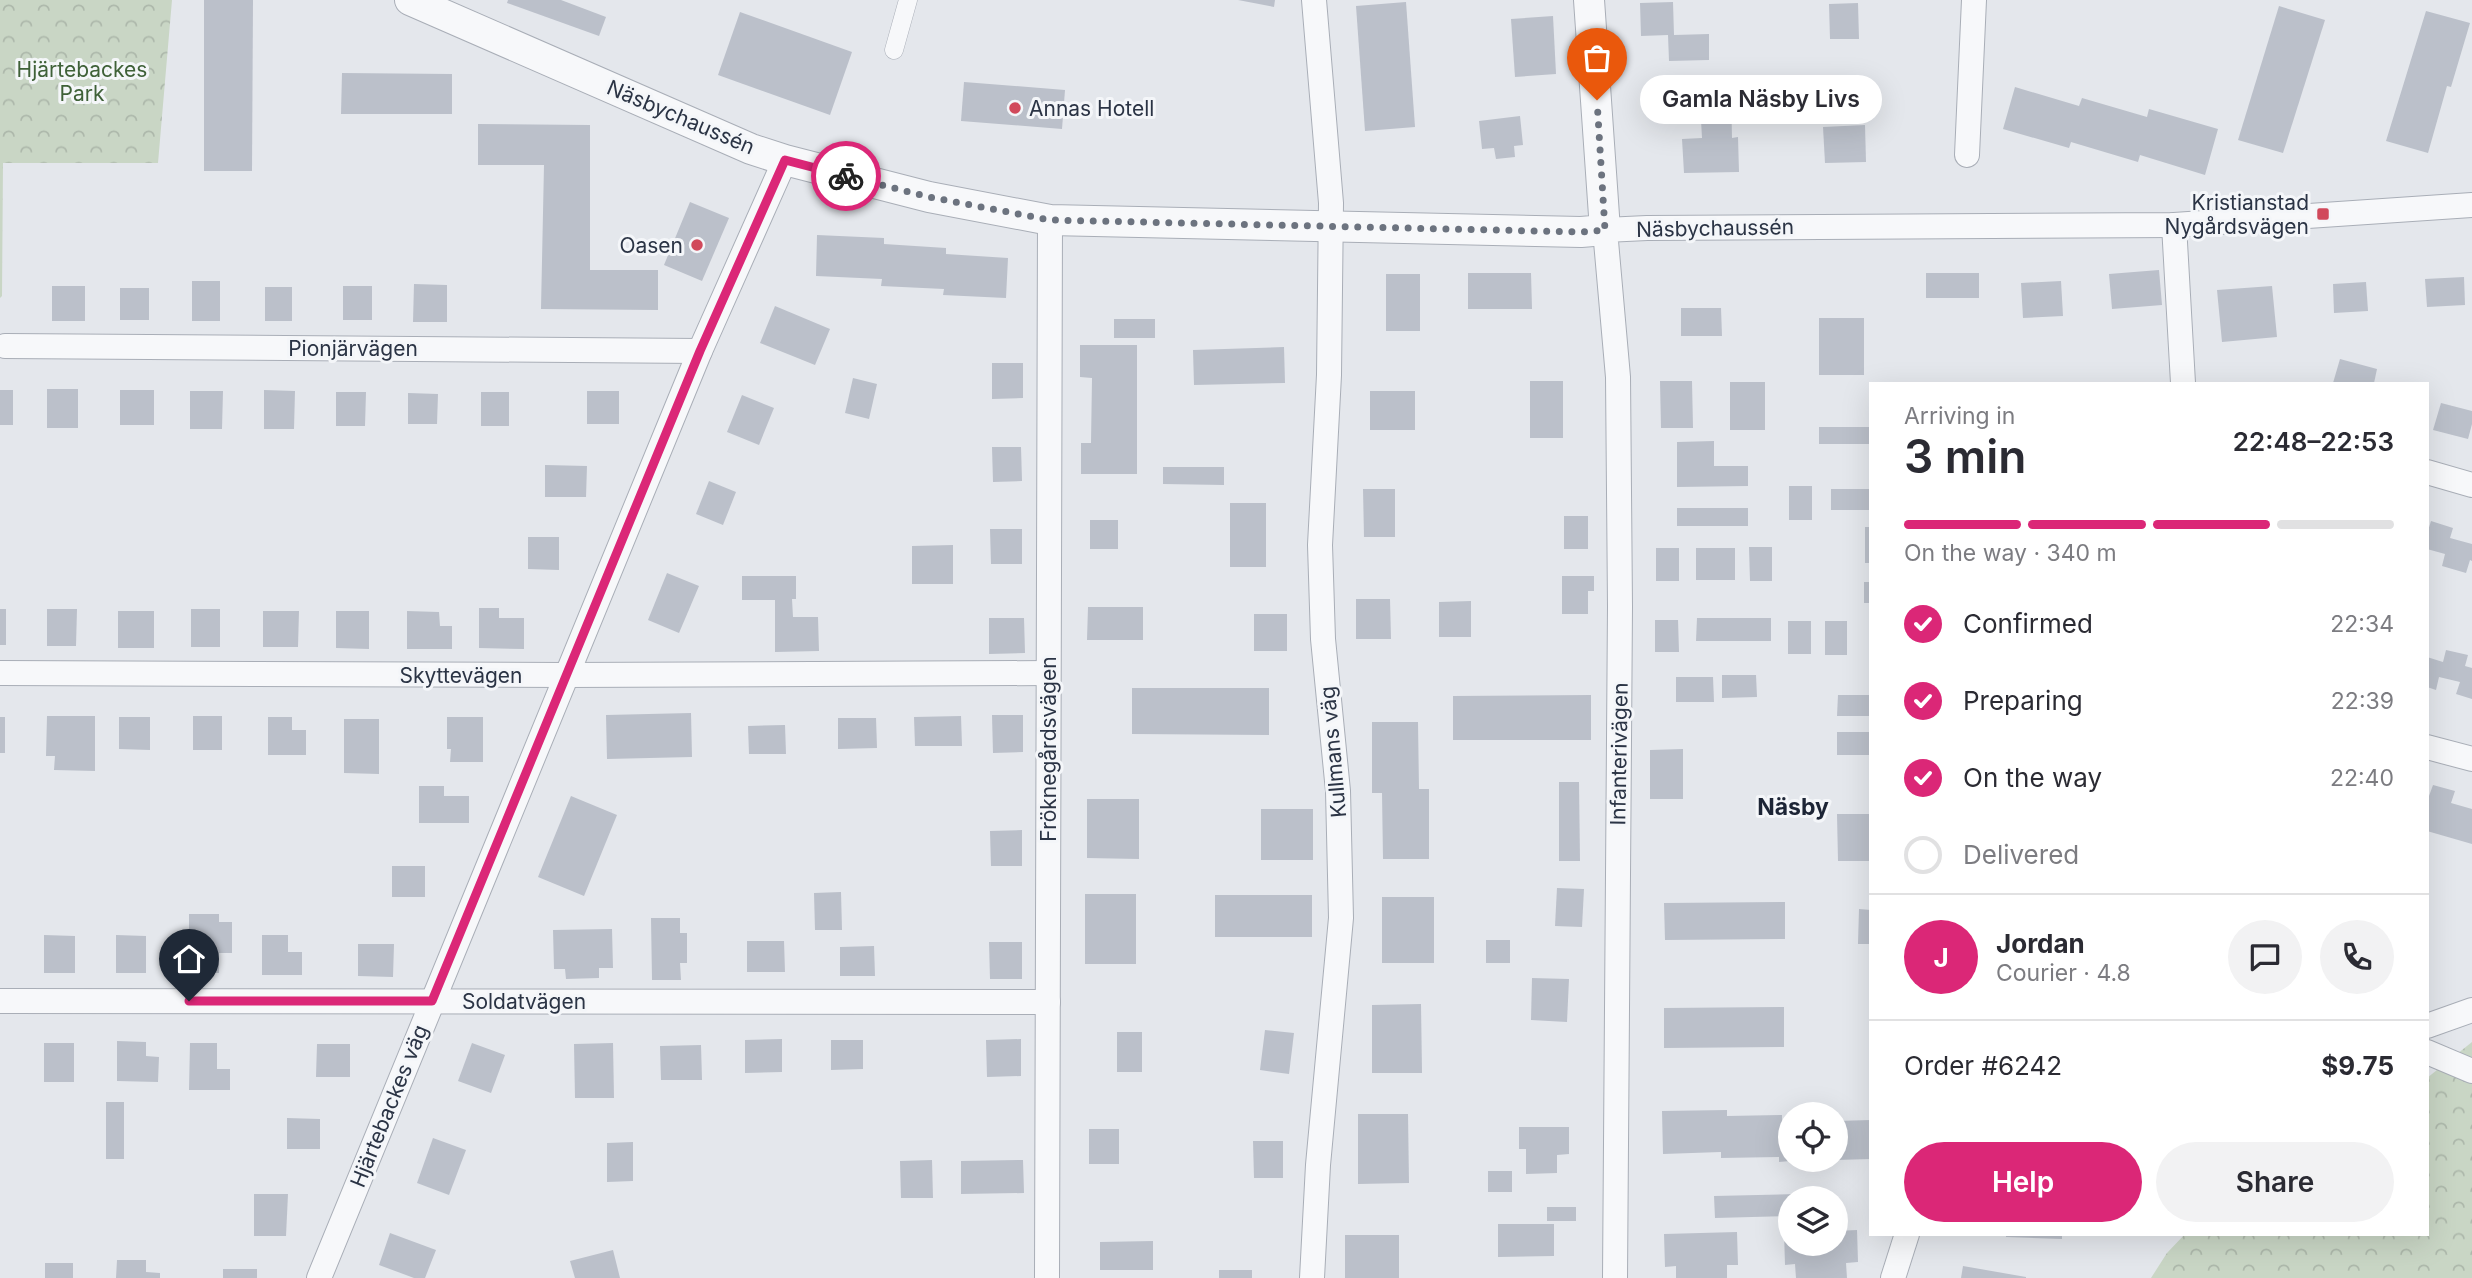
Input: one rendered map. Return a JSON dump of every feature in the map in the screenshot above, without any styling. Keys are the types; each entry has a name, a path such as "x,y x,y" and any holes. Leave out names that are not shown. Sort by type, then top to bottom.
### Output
{"street":[{"name":"Näsbychaussén","path":"410,0 751,149 929,197 1050,220 1581,232 1647,228 2174,225 2472,205"},
{"path":"894,50 908,0"},
{"name":"Kullmans väg","path":"1312,1278 1323,1101 1341,918 1338,790 1323,639 1321,545 1329,375 1331,226 1314,0"},
{"path":"1589,0 1605,230"},
{"path":"1967,155 1974,0"},
{"name":"Hjärtebackes väg","path":"318,1278 700,351 785,160"},
{"name":"Fröknegårdsvägen","path":"1047,1278 1050,220"},
{"path":"2174,225 2183,382"},
{"name":"Infanterivägen","path":"1605,230 1618,377 1615,1278"},
{"name":"Pionjärvägen","path":"5,346 700,351"},
{"path":"2429,473 2472,485"},
{"name":"Skyttevägen","path":"0,673 1048,673"},
{"path":"2429,748 2472,759"},
{"name":"Soldatvägen","path":"0,1001 1048,1002"},
{"path":"2429,1025 2472,1010"},
{"path":"2429,1053 2472,1071"},
{"path":"1894,1278 1906,1236"}],"green space":[{"name":"Hjärtebackes Park","path":"0,0 172,0 158,163 3,163 0,298"},
{"path":"2472,1042 2472,1278 2151,1278 2167,1253 2183,1236 2429,1236 2429,1076"}],"building":[{"path":"204,0 253,0 252,171 204,171"},
{"path":"508,0 561,0 606,17 599,36 507,3"},
{"path":"1238,0 1275,0 1274,7"},
{"path":"1406,2 1415,127 1365,131 1356,6"},
{"path":"1673,2 1674,35 1709,34 1709,60 1669,61 1668,35 1641,36 1640,3"},
{"path":"1858,3 1859,39 1830,39 1829,4"},
{"path":"2279,6 2325,20 2283,153 2238,140"},
{"path":"2426,11 2470,23 2451,87 2447,86 2428,153 2386,141"},
{"path":"740,12 852,52 830,115 718,75"},
{"path":"1553,16 1556,74 1515,77 1511,19"},
{"path":"342,73 452,74 452,114 341,114"},
{"path":"964,82 1065,90 1062,129 961,121"},
{"path":"2015,87 2079,106 2082,98 2147,117 2149,109 2218,129 2205,175 2140,155 2138,162 2071,142 2069,148 2003,129"},
{"path":"1731,93 1732,138 1738,137 1739,172 1684,173 1682,139 1702,138 1701,120 1673,121 1672,95"},
{"path":"1520,116 1523,145 1514,146 1515,157 1496,159 1494,148 1482,149 1479,121"},
{"path":"478,124 590,125 590,270 658,270 658,310 541,309 544,165 478,165"},
{"path":"1865,125 1866,162 1825,163 1823,127"},
{"path":"690,202 729,218 702,281 664,265"},
{"path":"817,235 884,238 884,244 946,248 946,254 1008,258 1006,298 943,295 944,289 881,286 882,279 816,276"},
{"path":"2159,270 2162,305 2112,309 2109,274"},
{"path":"1468,273 1531,273 1532,309 1468,309"},
{"path":"1926,273 1979,273 1979,298 1926,298"},
{"path":"1386,274 1420,274 1420,331 1386,331"},
{"path":"2464,277 2465,305 2427,307 2425,279"},
{"path":"192,281 220,281 220,321 192,321"},
{"path":"2061,281 2063,316 2023,318 2021,283"},
{"path":"2366,282 2368,311 2334,313 2333,284"},
{"path":"414,284 447,285 447,322 413,322"},
{"path":"52,286 85,286 85,321 52,321"},
{"path":"343,286 372,286 372,320 343,320"},
{"path":"2272,286 2277,337 2222,342 2217,290"},
{"path":"265,287 292,287 292,321 265,321"},
{"path":"120,288 149,288 149,320 120,320"},
{"path":"775,306 830,329 815,365 760,343"},
{"path":"1681,308 1721,308 1722,336 1681,336"},
{"path":"1819,318 1864,318 1864,375 1819,375"},
{"path":"1114,319 1155,319 1155,338 1114,338"},
{"path":"1080,345 1137,345 1137,474 1081,474 1081,443 1091,443 1092,378 1080,377"},
{"path":"1284,347 1285,383 1194,385 1193,350"},
{"path":"2340,359 2377,369 2374,382 2333,382"},
{"path":"992,363 1023,363 1023,398 992,399"},
{"path":"853,378 877,384 869,419 845,413"},
{"path":"1530,381 1563,381 1563,438 1530,438"},
{"path":"1660,381 1692,381 1693,428 1661,428"},
{"path":"1730,382 1765,382 1765,430 1730,430"},
{"path":"47,389 78,389 78,428 47,428"},
{"path":"0,390 13,390 13,425 0,425"},
{"path":"120,390 154,390 154,425 120,425"},
{"path":"264,390 295,391 294,429 264,429"},
{"path":"190,391 223,391 222,429 190,429"},
{"path":"587,391 619,391 619,424 587,424"},
{"path":"1370,391 1415,391 1415,430 1370,430"},
{"path":"336,392 366,392 365,426 336,426"},
{"path":"481,392 509,392 509,426 481,426"},
{"path":"408,393 438,394 437,424 408,424"},
{"path":"742,395 774,408 759,445 727,432"},
{"path":"2441,403 2472,411 2468,439 2433,430"},
{"path":"1819,427 1869,427 1869,444 1819,444"},
{"path":"1714,441 1714,466 1748,466 1748,486 1677,487 1677,442"},
{"path":"992,447 1021,447 1022,481 993,482"},
{"path":"545,465 587,466 586,497 545,497"},
{"path":"1163,467 1224,467 1224,485 1163,484"},
{"path":"709,481 736,492 723,525 696,514"},
{"path":"1789,486 1812,486 1812,520 1789,520"},
{"path":"1363,489 1395,489 1395,537 1364,537"},
{"path":"1831,489 1869,489 1869,510 1831,510"},
{"path":"1230,503 1266,503 1266,567 1230,567"},
{"path":"1677,508 1748,508 1748,526 1677,526"},
{"path":"1564,516 1588,516 1588,549 1564,549"},
{"path":"1090,520 1118,520 1118,549 1090,549"},
{"path":"2431,521 2453,528 2450,538 2472,544 2472,561 2470,560 2466,573 2442,566 2445,554 2429,550"},
{"path":"1865,527 1869,527 1869,563 1865,563"},
{"path":"990,529 1022,529 1022,564 991,564"},
{"path":"528,537 559,537 559,570 528,569"},
{"path":"953,545 953,584 912,584 912,546"},
{"path":"1749,547 1772,547 1772,581 1750,581"},
{"path":"1656,548 1679,548 1679,581 1656,581"},
{"path":"1696,548 1735,548 1735,580 1696,580"},
{"path":"667,573 699,586 679,633 648,620"},
{"path":"742,576 796,576 796,599 792,599 793,617 818,617 819,651 775,652 775,600 742,600"},
{"path":"1562,576 1594,576 1594,591 1588,591 1588,614 1562,614"},
{"path":"1864,582 1869,582 1869,603 1864,603"},
{"path":"1356,599 1390,599 1391,639 1356,639"},
{"path":"1471,601 1471,637 1439,637 1439,602"},
{"path":"1088,607 1143,607 1143,640 1087,640"},
{"path":"479,608 499,608 499,618 524,618 524,649 479,648"},
{"path":"0,609 6,609 6,645 0,645"},
{"path":"47,609 77,609 76,646 47,646"},
{"path":"191,609 220,609 220,647 191,647"},
{"path":"118,611 154,611 154,648 118,648"},
{"path":"263,611 299,611 298,647 263,647"},
{"path":"336,611 369,611 369,649 336,648"},
{"path":"407,611 439,612 440,626 452,626 452,649 407,649"},
{"path":"1254,614 1287,614 1287,651 1254,651"},
{"path":"989,618 1024,618 1025,653 989,654"},
{"path":"1697,618 1771,618 1771,641 1696,641"},
{"path":"1655,620 1678,620 1679,652 1655,652"},
{"path":"1788,621 1811,621 1811,654 1788,654"},
{"path":"1825,621 1847,621 1847,655 1825,655"},
{"path":"2446,650 2468,655 2465,666 2472,668 2472,699 2456,694 2460,682 2439,677 2436,690 2429,688 2429,658 2443,662"},
{"path":"1722,675 1756,675 1757,697 1722,698"},
{"path":"1676,677 1713,677 1714,702 1676,702"},
{"path":"1132,688 1269,688 1269,735 1132,734"},
{"path":"1591,695 1591,740 1453,740 1453,696"},
{"path":"1838,695 1869,695 1869,716 1837,716"},
{"path":"691,713 692,757 607,759 606,715"},
{"path":"992,715 1023,715 1023,752 993,753"},
{"path":"47,716 95,716 95,771 54,770 55,756 46,756"},
{"path":"193,716 222,716 222,750 193,750"},
{"path":"961,716 962,746 915,746 914,717"},
{"path":"0,717 5,717 5,753 0,753"},
{"path":"119,717 150,717 150,750 119,749"},
{"path":"268,717 292,717 292,730 306,730 306,755 268,755"},
{"path":"447,717 483,717 483,762 450,762 451,749 447,749"},
{"path":"838,718 876,718 877,748 838,749"},
{"path":"344,719 379,719 379,774 344,773"},
{"path":"1372,722 1418,722 1419,789 1429,789 1429,859 1383,859 1382,793 1372,793"},
{"path":"785,725 786,754 749,754 748,726"},
{"path":"1837,732 1869,732 1869,755 1837,755"},
{"path":"1683,749 1683,799 1650,799 1650,750"},
{"path":"1559,782 1579,782 1580,861 1559,861"},
{"path":"2433,785 2455,791 2451,803 2472,809 2472,844 2429,832 2429,796"},
{"path":"419,786 444,786 444,796 469,796 469,823 419,823"},
{"path":"571,796 617,815 584,896 538,877"},
{"path":"1087,799 1139,799 1139,859 1087,858"},
{"path":"1261,809 1313,809 1313,860 1261,860"},
{"path":"1837,814 1869,814 1869,861 1838,861"},
{"path":"1022,830 1022,866 991,866 990,831"},
{"path":"392,866 425,866 425,897 392,897"},
{"path":"1557,888 1584,889 1582,927 1555,926"},
{"path":"841,892 842,930 815,930 814,893"},
{"path":"1085,894 1136,894 1136,964 1085,964"},
{"path":"1215,895 1312,895 1312,937 1215,937"},
{"path":"1382,897 1434,897 1434,963 1382,963"},
{"path":"1785,902 1785,939 1665,940 1664,903"},
{"path":"1859,909 1869,910 1869,944 1858,944"},
{"path":"189,914 219,914 219,922 232,922 232,953 219,953 219,973 189,973"},
{"path":"651,918 680,918 680,933 687,933 687,963 680,963 681,980 652,980"},
{"path":"612,929 613,968 599,968 599,978 566,979 565,969 554,969 553,930"},
{"path":"44,935 75,936 75,973 44,973"},
{"path":"116,935 146,936 146,973 116,973"},
{"path":"262,935 288,935 288,952 302,952 302,975 262,975"},
{"path":"1486,940 1510,940 1510,963 1486,963"},
{"path":"747,941 784,941 785,972 747,972"},
{"path":"989,942 1022,942 1022,979 990,979"},
{"path":"358,944 394,944 393,977 358,976"},
{"path":"874,946 875,976 840,976 840,947"},
{"path":"1532,978 1569,979 1567,1022 1531,1020"},
{"path":"1421,1004 1422,1073 1372,1073 1372,1005"},
{"path":"1784,1007 1784,1047 1664,1048 1664,1008"},
{"path":"1265,1030 1294,1033 1289,1074 1260,1070"},
{"path":"1117,1032 1142,1032 1142,1072 1117,1072"},
{"path":"782,1039 782,1072 745,1073 745,1040"},
{"path":"1021,1039 1021,1076 987,1077 986,1040"},
{"path":"831,1040 863,1040 863,1069 831,1070"},
{"path":"117,1041 146,1042 146,1056 159,1057 158,1082 117,1081"},
{"path":"44,1043 74,1043 74,1082 44,1082"},
{"path":"190,1043 217,1043 217,1069 230,1069 230,1090 189,1090"},
{"path":"472,1043 505,1055 491,1093 458,1081"},
{"path":"613,1043 614,1098 575,1098 574,1044"},
{"path":"317,1044 350,1044 350,1077 316,1077"},
{"path":"701,1045 702,1080 661,1080 660,1046"},
{"path":"106,1102 124,1102 124,1159 106,1159"},
{"path":"1727,1110 1727,1116 1778,1115 1778,1157 1721,1158 1721,1152 1663,1154 1662,1111"},
{"path":"1358,1114 1408,1114 1409,1183 1358,1184"},
{"path":"287,1118 320,1119 320,1149 287,1149"},
{"path":"1869,1120 1869,1159 1848,1160 1848,1121"},
{"path":"1519,1127 1569,1127 1569,1154 1557,1155 1557,1173 1526,1174 1526,1149 1519,1149"},
{"path":"1089,1129 1119,1129 1119,1164 1089,1164"},
{"path":"433,1138 466,1150 449,1195 417,1183"},
{"path":"1253,1141 1283,1141 1283,1178 1254,1178"},
{"path":"633,1142 633,1181 607,1182 607,1143"},
{"path":"932,1160 933,1198 901,1198 900,1161"},
{"path":"1023,1160 1024,1193 961,1194 961,1161"},
{"path":"1488,1171 1512,1171 1512,1192 1488,1192"},
{"path":"254,1194 288,1194 286,1236 254,1236"},
{"path":"1778,1194 1778,1216 1715,1218 1714,1196"},
{"path":"1547,1207 1576,1207 1576,1221 1547,1221"},
{"path":"1498,1224 1554,1224 1554,1256 1498,1257"},
{"path":"1848,1230 1857,1230 1858,1262 1846,1263 1847,1278 1796,1278 1795,1264 1785,1265 1785,1256 1848,1256"},
{"path":"1737,1232 1738,1265 1727,1265 1727,1278 1676,1278 1676,1266 1665,1267 1664,1234"},
{"path":"390,1233 436,1250 425,1278 414,1278 379,1265"},
{"path":"1345,1235 1399,1235 1399,1278 1345,1278"},
{"path":"2062,1236 2062,1239 2006,1237"},
{"path":"1153,1241 1153,1270 1100,1270 1100,1242"},
{"path":"613,1250 620,1278 575,1278 570,1261"},
{"path":"117,1260 146,1260 146,1272 160,1273 160,1278 116,1278"},
{"path":"45,1263 73,1263 73,1278 45,1278"},
{"path":"1963,1266 2026,1277 2026,1278 1961,1278"},
{"path":"223,1269 257,1269 257,1278 223,1278"},
{"path":"1219,1270 1252,1270 1252,1278 1219,1278"}],"way so far":[{"path":"846,176 929,197 1050,220 1581,232 1605,230 1597,100"}],"place":[{"name":"Gamla Näsby Livs","path":"1597,100"},
{"name":"Annas Hotell","path":"1015,108"},
{"name":"Kristianstad Nygårdsvägen","path":"2323,214"},
{"name":"Oasen","path":"697,245"}],"district":[{"name":"Näsby","path":"1793,807"}],"route":[{"path":"189,1001 432,1001 700,351 785,160 846,176"}]}
